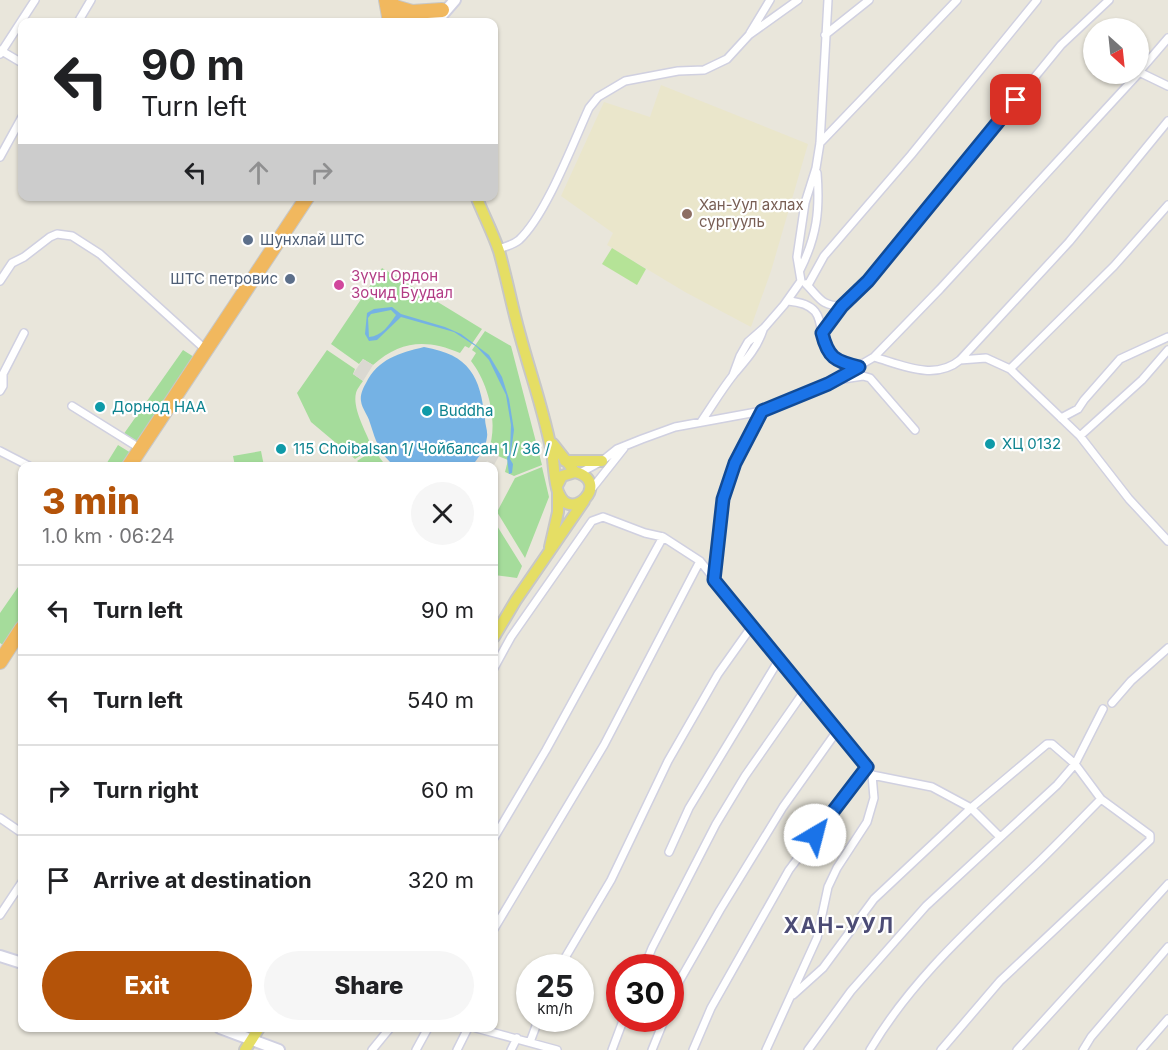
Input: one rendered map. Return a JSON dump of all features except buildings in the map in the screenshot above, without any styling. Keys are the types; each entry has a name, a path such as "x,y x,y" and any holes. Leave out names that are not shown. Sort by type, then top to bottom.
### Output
{"highway":[{"path":"390,2 412,12 445,10"},
{"path":"390,2 390,18"},
{"path":"390,2 402,18"},
{"path":"132,462 305,201"},
{"path":"3,653 18,633"}],"main road":[{"path":"427,18 445,10"},
{"path":"478,201 498,249 519,334 551,442 558,489 558,512 549,554"},
{"path":"498,632 587,496 588,481 565,461 551,442"},
{"path":"565,461 602,461"},
{"path":"578,472 562,476 558,489 561,498 569,504 579,503 587,496"},
{"path":"0,956 18,962"},
{"path":"232,1032 279,1050"},
{"path":"246,1050 256,1032"}],"street":[{"path":"23,18 35,0"},
{"path":"81,18 92,0"},
{"path":"498,249 517,242 525,233 545,202 589,108 598,96 625,81 678,71 704,70 727,59 749,35 770,0"},
{"path":"749,35 798,0"},
{"path":"828,0 820,143 806,203 797,257 804,283 829,306 842,306"},
{"path":"825,35 869,0"},
{"path":"820,143 957,0"},
{"path":"701,422 733,375 750,356 764,328 804,283 1037,0"},
{"path":"822,333 842,306 868,281 1061,45 1109,0"},
{"path":"18,26 1,52 18,61"},
{"path":"1149,61 1168,38"},
{"path":"1149,77 1168,86"},
{"path":"828,384 874,357 940,289 1129,84"},
{"path":"874,357 926,371 952,367 1069,242 1168,121"},
{"path":"0,157 18,124"},
{"path":"800,270 814,236 819,202 816,168"},
{"path":"1010,369 1114,266 1168,205"},
{"path":"0,281 12,263 24,257 50,237 57,234 72,237 100,254 206,350"},
{"path":"812,307 819,299"},
{"path":"788,300 802,302 812,307 821,324 826,350 833,358 859,367"},
{"path":"0,391 3,386 3,374 24,333"},
{"path":"1061,418 1078,409 1120,359 1168,337"},
{"path":"1080,436 1142,380 1168,350"},
{"path":"960,360 986,358 1010,369 1080,436 1129,499 1168,541"},
{"path":"578,472 602,461 617,449 675,427 762,411 854,376 870,378 915,430"},
{"path":"72,406 141,449"},
{"path":"714,580 723,499 735,463 762,411"},
{"path":"587,496 619,454 632,443"},
{"path":"0,451 21,462"},
{"path":"498,661 511,637 592,521 603,517 645,533 663,537 700,561 867,767 872,775 874,798 867,822 837,868 828,887 817,938 766,1050"},
{"path":"498,831 546,750 663,537"},
{"path":"498,922 604,745 700,561"},
{"path":"533,575 548,584"},
{"path":"567,954 611,880 668,761 718,674 752,626"},
{"path":"1112,703 1131,681 1168,648"},
{"path":"669,852 689,808 780,658"},
{"path":"650,954 716,824 745,776 805,690"},
{"path":"808,1050 851,990 926,906 1057,785 1075,764 1103,709"},
{"path":"684,973 783,807 837,731"},
{"path":"789,999 823,968 874,899 971,808 1047,744 1052,744 1075,764 1101,799 1150,835 1150,840 1000,981 941,1050"},
{"path":"693,1050 711,1008 789,870 867,767"},
{"path":"872,775 932,787 971,808 1000,837"},
{"path":"870,1050 888,1020 958,940 1101,799"},
{"path":"0,818 18,830"},
{"path":"1017,1050 1168,884"},
{"path":"0,915 18,888"},
{"path":"1083,1050 1091,1037 1168,947"},
{"path":"1141,1050 1168,1019"},
{"path":"372,1050 387,1032"},
{"path":"416,1050 426,1032"},
{"path":"457,1050 466,1032"},
{"path":"492,1032 557,1050"},
{"path":"530,1042 534,1032"},
{"path":"612,1050 619,1032"},
{"path":"652,1050 659,1032"},
{"path":"511,1050 517,1038"}],"shaded area":[{"name":"Хан-Уул ахлах сургууль","path":"661,85 808,144 771,271 751,327 685,292 607,245 613,233 561,196 604,102 650,117"},
{"path":"363,359 373,365 363,381 353,374"},
{"path":"483,450 499,456 496,462 475,462"}],"green space":[{"path":"612,248 646,269 637,285 602,264"},
{"path":"382,268 482,329 469,348 465,346 460,353 436,345 415,344 394,351 373,365 363,359 359,364 331,344"},
{"path":"485,331 511,346 542,465 514,476 505,472 508,460 488,452 493,429 490,405 483,381 471,361 476,353 472,350"},
{"path":"183,350 194,357 137,444 123,435"},
{"path":"327,350 355,369 353,374 363,381 355,399 372,448 355,459 311,422 297,393"},
{"path":"118,445 131,453 125,462 107,462"},
{"path":"374,450 383,462 358,462"},
{"path":"261,451 263,462 234,462 233,456"},
{"path":"542,467 549,497 525,558 498,514 515,478"},
{"path":"498,527 522,566 517,578 498,576"},
{"path":"18,587 18,622 3,645 0,643 0,613"}],"water":[{"path":"392,307 401,314 445,327 461,334 489,355 502,377 509,399 514,430 510,459 513,464 512,473 509,474 507,458 510,451 511,425 506,395 489,360 477,347 454,332 401,317 377,340 369,341 365,334 367,313 374,309","holes":["391,310 396,315 381,332 369,337 368,318 371,314"]},
{"path":"424,347 440,351 462,362 476,379 483,404 487,435 483,449 475,462 391,462 385,457 376,441 361,396 364,387 377,368 390,358"}],"place":[{"name":"Хан-Уул ахлах сургууль","path":"687,214"},
{"name":"Шунхлай ШТС","path":"248,240"},
{"name":"ШТС петровис","path":"290,279"},
{"name":"Зүүн Ордон Зочид Буудал","path":"339,285"},
{"name":"Дорнод НАА","path":"100,407"},
{"name":"Buddha","path":"427,411"},
{"name":"ХЦ 0132","path":"990,444"},
{"name":"115 Choibalsan 1/ Чойбалсан 1 / 36 /","path":"281,449"}],"district":[{"name":"ХАН-УУЛ","path":"839,926"}],"route":[{"path":"815,835 867,767 714,580 723,499 735,463 762,411 828,384 859,367 833,358 826,350 822,333 842,306 868,281 1016,100"}]}
